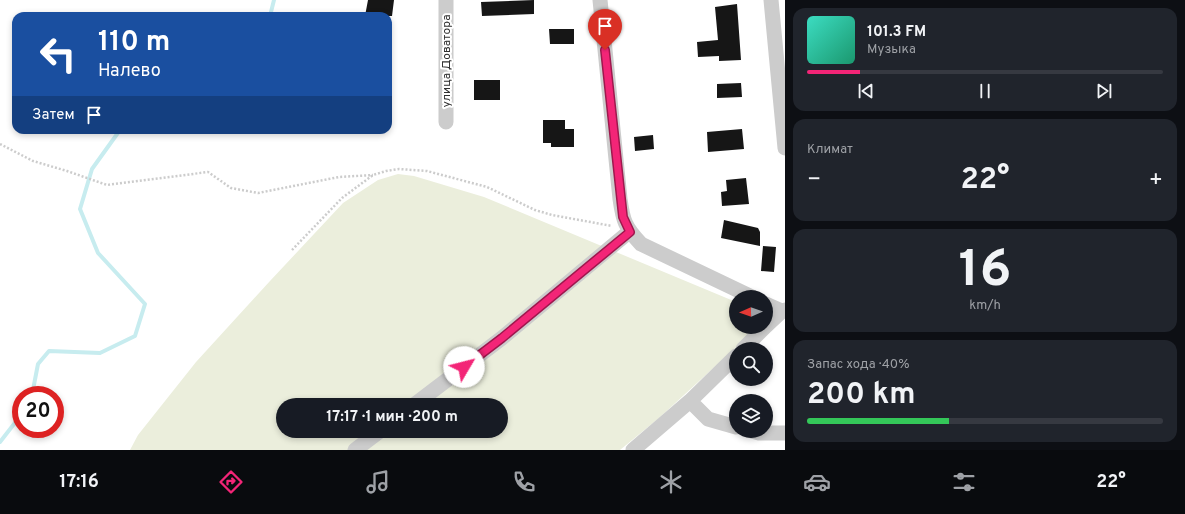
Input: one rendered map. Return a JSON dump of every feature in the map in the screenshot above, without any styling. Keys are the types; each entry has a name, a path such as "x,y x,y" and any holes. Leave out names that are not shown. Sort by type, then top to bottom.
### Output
{"street":[{"name":"улица Доватора","path":"446,0 446,122"},
{"path":"600,0 620,199 623,217 630,232 641,244 737,290"},
{"path":"771,0 781,50 785,148"},
{"path":"423,398 502,338 630,232"},
{"path":"773,307 783,311 773,320"},
{"path":"750,342 759,334"},
{"path":"633,450 690,400 729,363"},
{"path":"690,400 708,419 729,425"},
{"path":"773,433 785,433"},
{"path":"355,450 371,438"}],"path":[{"path":"0,144 33,160 107,185 208,172 231,188 258,193 338,177 372,175 399,169 427,171 486,187 552,216 614,226 630,232"},
{"path":"292,250 342,198 372,175"}],"green space":[{"path":"398,174 414,176 484,197 729,299 729,334 750,334 742,342 729,342 729,354 659,418 620,450 130,450 138,435 196,362 343,203 378,180"}],"building":[{"path":"368,0 394,0 392,16 392,12 366,12"},
{"path":"534,0 534,14 482,16 481,2"},
{"path":"737,4 741,60 719,61 719,56 698,57 697,42 718,40 715,7"},
{"path":"549,29 574,29 574,44 550,44"},
{"path":"474,80 500,80 500,100 474,100"},
{"path":"741,83 742,97 717,98 717,84"},
{"path":"543,120 565,120 565,129 574,129 574,147 551,147 551,143 543,143"},
{"path":"742,129 744,149 708,152 707,132"},
{"path":"653,135 654,149 635,151 634,137"},
{"path":"746,178 749,204 722,206 721,192 727,191 726,180"},
{"path":"724,220 758,228 760,232 760,246 721,238"},
{"path":"763,246 776,247 774,272 761,271"}],"waterway":[{"path":"271,12 274,0"},
{"path":"34,386 38,364 49,351 100,353 135,336 145,304 98,253 80,209 92,169 117,134"},
{"path":"0,442 12,427"}],"route":[{"path":"464,367 502,338 630,232 623,217 620,199 605,50"}]}
